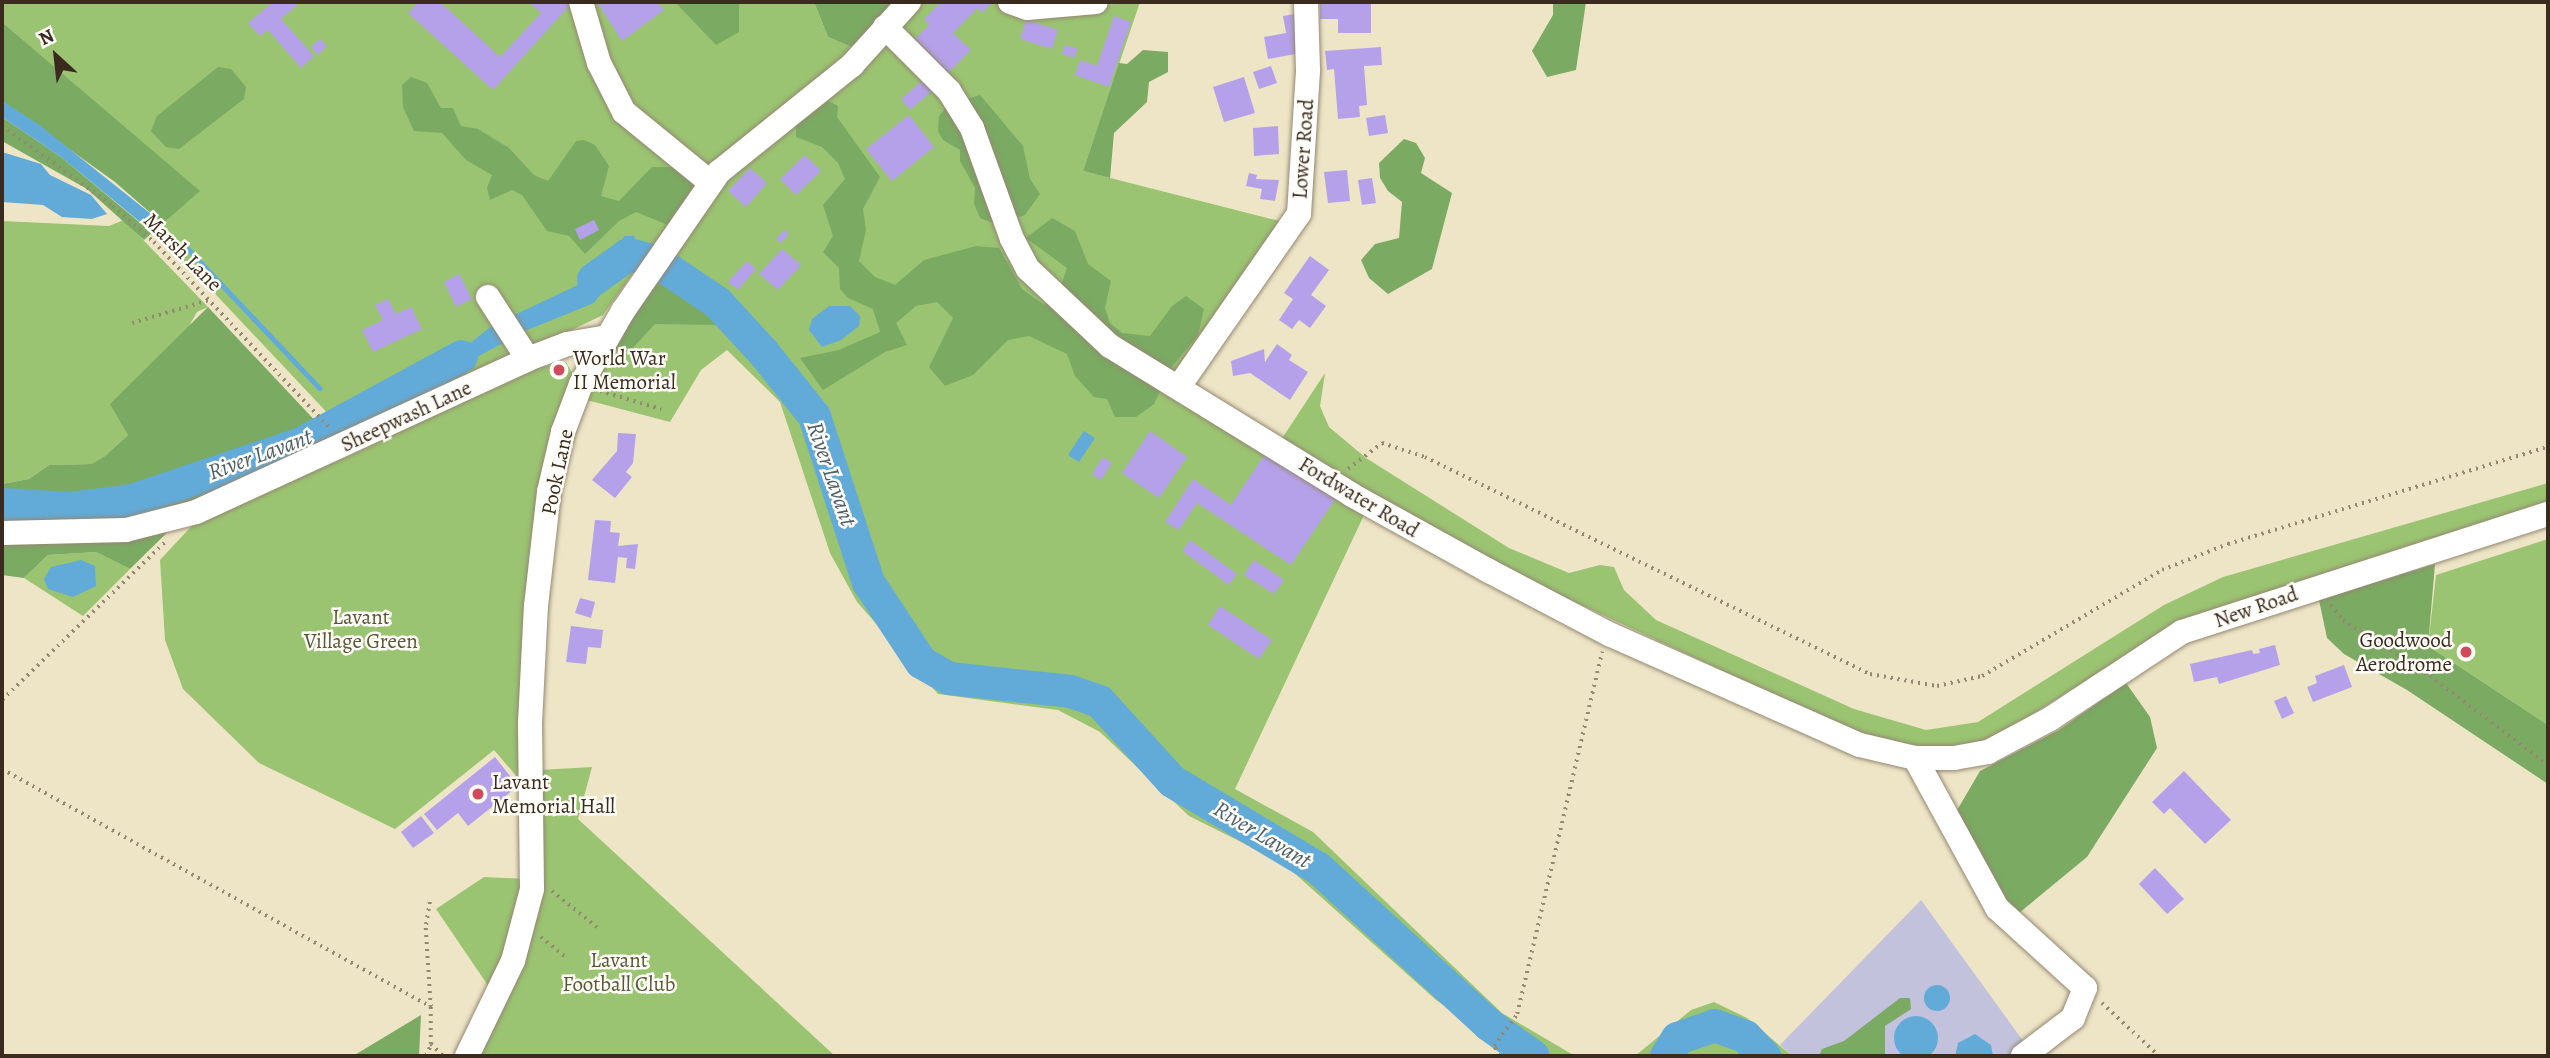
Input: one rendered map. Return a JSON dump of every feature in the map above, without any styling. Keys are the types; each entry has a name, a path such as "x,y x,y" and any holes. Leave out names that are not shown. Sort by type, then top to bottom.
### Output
{"street":[{"path":"581,2 599,63 624,112 711,183"},
{"name":"Pook Lane","path":"467,1056 523,931 532,889 530,723 537,606 549,492 563,432 581,384 646,275 711,183 852,65 909,2"},
{"path":"1010,2 1027,8 1096,2"},
{"name":"Lower Road","path":"1180,385 1299,214 1308,70 1306,2"},
{"name":"Fordwater Road","path":"886,27 949,91 972,128 1012,239 1028,269 1063,307 1110,346 1180,385 1352,495 1609,634 1860,745 1915,758 1954,758 1988,752"},
{"path":"492,304 522,351"},
{"name":"Sheepwash Lane","path":"2,533 126,530 196,512 522,351 607,337"},
{"name":"New Road","path":"1988,752 2050,719 2182,632 2548,514"},
{"path":"1915,758 1997,908 2084,988 2073,1018 2023,1056"}],"path":[{"name":"Marsh Lane","path":"2,127 113,206 209,300 324,421"},
{"path":"132,323 209,300"},
{"path":"581,384 661,409"},
{"path":"1344,473 1382,443 1425,457 1870,674 1937,686 1982,676 2173,565 2228,544 2548,447"},
{"path":"2,700 167,540"},
{"path":"2317,587 2343,620 2430,676 2548,765"},
{"path":"1499,1056 1494,1046 1513,1020 1609,634"},
{"path":"2,769 431,1007"},
{"path":"532,889 556,892 597,927"},
{"path":"426,1056 431,1044 426,928 430,902"},
{"path":"523,931 549,941 567,958"},
{"path":"2084,988 2159,1056"},
{"path":"431,1044 443,1056"}],"shaded area":[{"path":"1921,900 2034,1056 1792,1056 1780,1045"}],"green space":[{"path":"2,2 814,2 828,37 856,49 697,185 603,315 350,437 155,230 199,191 2,22"},
{"path":"675,2 739,2 739,32 716,45"},
{"path":"814,2 900,2 856,49 828,37"},
{"path":"918,2 1006,2 1027,11 1140,2 1083,171 1299,226 1192,387 1365,513 1235,789 1313,832 1502,1013 1575,1056 1520,1056 1436,1000 1283,863 1189,816 1100,732 1058,710 938,694 857,602 830,553 780,402 727,350 701,370 670,422 583,399 723,176"},
{"path":"1553,2 1586,2 1576,70 1547,77 1532,51 1553,15"},
{"path":"2,22 200,191 144,240 87,189 2,141 2,117 61,157 150,231 161,222 115,182 2,101"},
{"path":"1143,50 1168,52 1168,72 1149,82 1147,102 1114,133 1110,178 1083,171 1119,63 1127,64"},
{"path":"218,67 231,69 246,87 244,99 179,149 166,147 151,131 157,116"},
{"path":"411,77 427,83 441,108 453,108 461,126 478,129 509,148 534,175 548,181 576,141 584,140 595,145 609,166 601,196 619,201 652,167 673,167 697,185 668,225 636,212 619,221 585,254 569,236 547,231 522,195 512,190 490,200 487,188 492,175 466,160 442,133 414,131 403,107 402,85"},
{"path":"980,95 1023,146 1030,179 1040,194 1025,215 997,225 980,218 974,204 975,188 960,161 960,150 943,140 938,131 939,116 948,105"},
{"path":"828,101 838,106 837,117 880,177 863,209 866,230 859,261 875,277 895,285 924,260 976,246 999,248 1022,289 1044,305 1060,289 1067,268 1026,238 1052,218 1075,231 1088,264 1111,281 1105,308 1110,323 1122,333 1150,336 1172,306 1186,296 1204,309 1198,335 1171,368 1154,404 1136,417 1115,417 1107,399 1094,397 1075,376 1067,354 1029,336 1008,340 973,375 945,386 929,367 953,318 937,302 916,306 896,323 907,345 885,352 823,390 800,358 839,350 880,332 873,309 848,298 840,289 839,268 823,252 833,236 823,205 845,179 838,163 822,147 796,137 796,125"},
{"path":"1404,139 1416,143 1425,158 1421,173 1452,193 1432,269 1388,294 1369,278 1361,260 1375,244 1399,238 1402,202 1388,191 1380,178 1379,163"},
{"path":"124,220 208,307 197,312 128,435 105,456 93,464 49,465 29,479 2,484 2,221 109,226"},
{"path":"666,258 736,310 718,325 655,324 629,352 614,349"},
{"path":"208,307 337,444 194,506 130,569 96,552 48,555 24,578 2,575 2,484 29,479 49,465 92,464 105,456 128,435 110,404"},
{"name":"Lavant Village Green","path":"566,362 574,376 521,723 518,778 494,750 395,829 259,763 183,689 165,640 160,560 201,516 349,456 531,369"},
{"path":"1325,373 1320,406 1329,427 1366,458 1509,548 1569,573 1600,565 1614,567 1624,590 1656,620 1854,709 1926,730 1978,722 2164,605 2223,577 2548,483 2548,504 2176,624 1985,744 1913,751 1867,738 1491,563 1281,440"},
{"path":"2548,539 2548,725 2428,646 2436,575"},
{"path":"96,552 130,569 83,616 24,578 48,555"},
{"path":"2435,564 2428,646 2548,725 2548,784 2407,690 2344,654 2327,638 2319,600"},
{"path":"2126,683 2150,717 2157,748 2087,857 2019,913 2004,897 1956,812 1980,771 2059,730"},
{"name":"Lavant Football Club","path":"592,767 578,819 835,1056 474,1056 518,964 540,770"},
{"path":"484,877 528,879 522,920 489,987 436,909"},
{"path":"1900,998 1910,998 1911,1009 1885,1026 1885,1056 1819,1056 1822,1049 1844,1041"},
{"path":"1714,1002 1747,1018 1792,1056 1635,1056 1691,1010"},
{"path":"421,1015 419,1056 353,1056"}],"water":[{"path":"2,101 38,124 161,222 151,231 61,157 2,117"},
{"path":"2,152 41,164 50,175 91,195 107,214 92,219 62,217 43,205 2,202"},
{"path":"625,236 634,236 637,245 594,303 525,331 431,382 422,381 493,325 580,284"},
{"path":"829,306 850,306 860,316 859,326 841,340 822,347 809,330 812,319"},
{"path":"1084,431 1095,438 1079,462 1068,455"},
{"path":"81,560 95,566 96,586 73,597 48,589 44,579 51,567"},
{"path":"1937,985 1946,989 1950,998 1946,1007 1937,1011 1928,1007 1924,998 1928,989"},
{"path":"1916,1016 1931,1023 1938,1038 1931,1053 1916,1060 1901,1053 1894,1038 1901,1023"},
{"path":"1975,1034 1991,1045 1993,1056 1955,1056 1958,1043"}],"building":[{"path":"273,2 301,2 281,19 314,56 301,68 268,30 260,36 248,23"},
{"path":"419,2 440,2 500,57 541,13 529,2 572,3 493,90 408,13"},
{"path":"597,2 657,2 664,10 622,41"},
{"path":"941,2 992,3 982,13 978,8 953,33 971,50 948,73 915,39 929,25 924,19"},
{"path":"1320,2 1371,2 1371,33 1338,33 1338,19 1320,19"},
{"path":"1294,14 1301,53 1268,59 1264,37 1286,33 1283,16"},
{"path":"1114,16 1131,22 1109,87 1075,75 1080,60 1097,66"},
{"path":"1026,20 1058,30 1052,49 1020,39"},
{"path":"320,39 327,46 318,55 311,47"},
{"path":"1065,45 1078,49 1074,58 1062,54"},
{"path":"1381,47 1382,65 1364,66 1367,105 1359,106 1360,117 1338,119 1334,69 1327,70 1325,51"},
{"path":"1271,66 1277,83 1259,89 1253,72"},
{"path":"1244,77 1255,113 1224,122 1213,87"},
{"path":"923,80 932,91 910,110 901,99"},
{"path":"909,115 934,147 892,181 866,149"},
{"path":"1385,115 1388,133 1369,136 1366,118"},
{"path":"1278,126 1279,154 1254,156 1253,128"},
{"path":"805,155 821,171 796,195 780,179"},
{"path":"750,168 767,183 746,207 728,191"},
{"path":"1347,170 1350,201 1328,203 1324,172"},
{"path":"1249,173 1257,175 1256,179 1279,180 1275,201 1260,199 1262,189 1246,186"},
{"path":"1372,178 1376,203 1362,205 1358,180"},
{"path":"594,220 599,230 580,240 575,229"},
{"path":"784,230 789,234 781,243 776,239"},
{"path":"782,249 801,265 778,290 759,274"},
{"path":"1310,256 1329,270 1311,295 1326,306 1310,328 1299,320 1292,329 1279,320 1293,299 1284,293"},
{"path":"747,261 756,269 738,290 728,282"},
{"path":"459,274 472,299 456,307 444,282"},
{"path":"388,299 396,314 411,307 422,329 373,352 362,330 383,320 375,305"},
{"path":"1277,344 1292,355 1289,360 1308,372 1290,400 1250,373 1233,376 1231,361 1264,349 1265,362"},
{"path":"1150,431 1187,457 1159,498 1122,473"},
{"path":"618,433 636,434 633,463 626,472 632,477 615,498 592,480 617,451"},
{"path":"1267,451 1336,498 1291,565 1197,503 1179,530 1165,522 1193,479 1231,505"},
{"path":"1103,457 1112,463 1101,480 1092,474"},
{"path":"595,520 611,521 610,532 620,533 618,546 638,544 635,569 626,568 627,558 618,557 615,583 588,580"},
{"path":"1190,540 1237,574 1229,585 1182,551"},
{"path":"1254,560 1284,580 1274,594 1244,575"},
{"path":"580,598 595,602 591,618 575,613"},
{"path":"1220,606 1272,640 1259,659 1208,625"},
{"path":"571,626 603,630 601,648 588,647 586,664 566,662"},
{"path":"2275,645 2280,665 2219,684 2217,677 2194,682 2190,664 2252,650 2253,654 2260,653 2259,649"},
{"path":"2344,665 2352,687 2313,702 2307,687 2317,683 2315,676"},
{"path":"2286,696 2294,713 2282,719 2274,701"},
{"path":"495,757 518,786 468,826 458,813 437,830 424,814"},
{"path":"2184,771 2231,820 2205,844 2170,808 2164,814 2152,802"},
{"path":"421,816 434,833 413,848 401,832"},
{"path":"2155,868 2184,899 2167,914 2139,884"}],"waterway":[{"path":"184,245 319,388"},
{"name":"River Lavant","path":"593,279 628,254 656,261 717,302 763,352 814,416 868,582 921,662 949,678 1070,691 1099,701 1172,781 1318,868 1488,1024 1533,1056"},
{"name":"River Lavant","path":"2,504 68,508 132,500 301,443 461,356"},
{"name":"River Lavant","path":"1666,1056 1677,1038 1714,1025 1745,1036 1764,1056"}],"place":[{"name":"World War II Memorial","path":"559,370"},
{"name":"Goodwood Aerodrome","path":"2466,652"},
{"name":"Lavant Memorial Hall","path":"478,794"}]}
